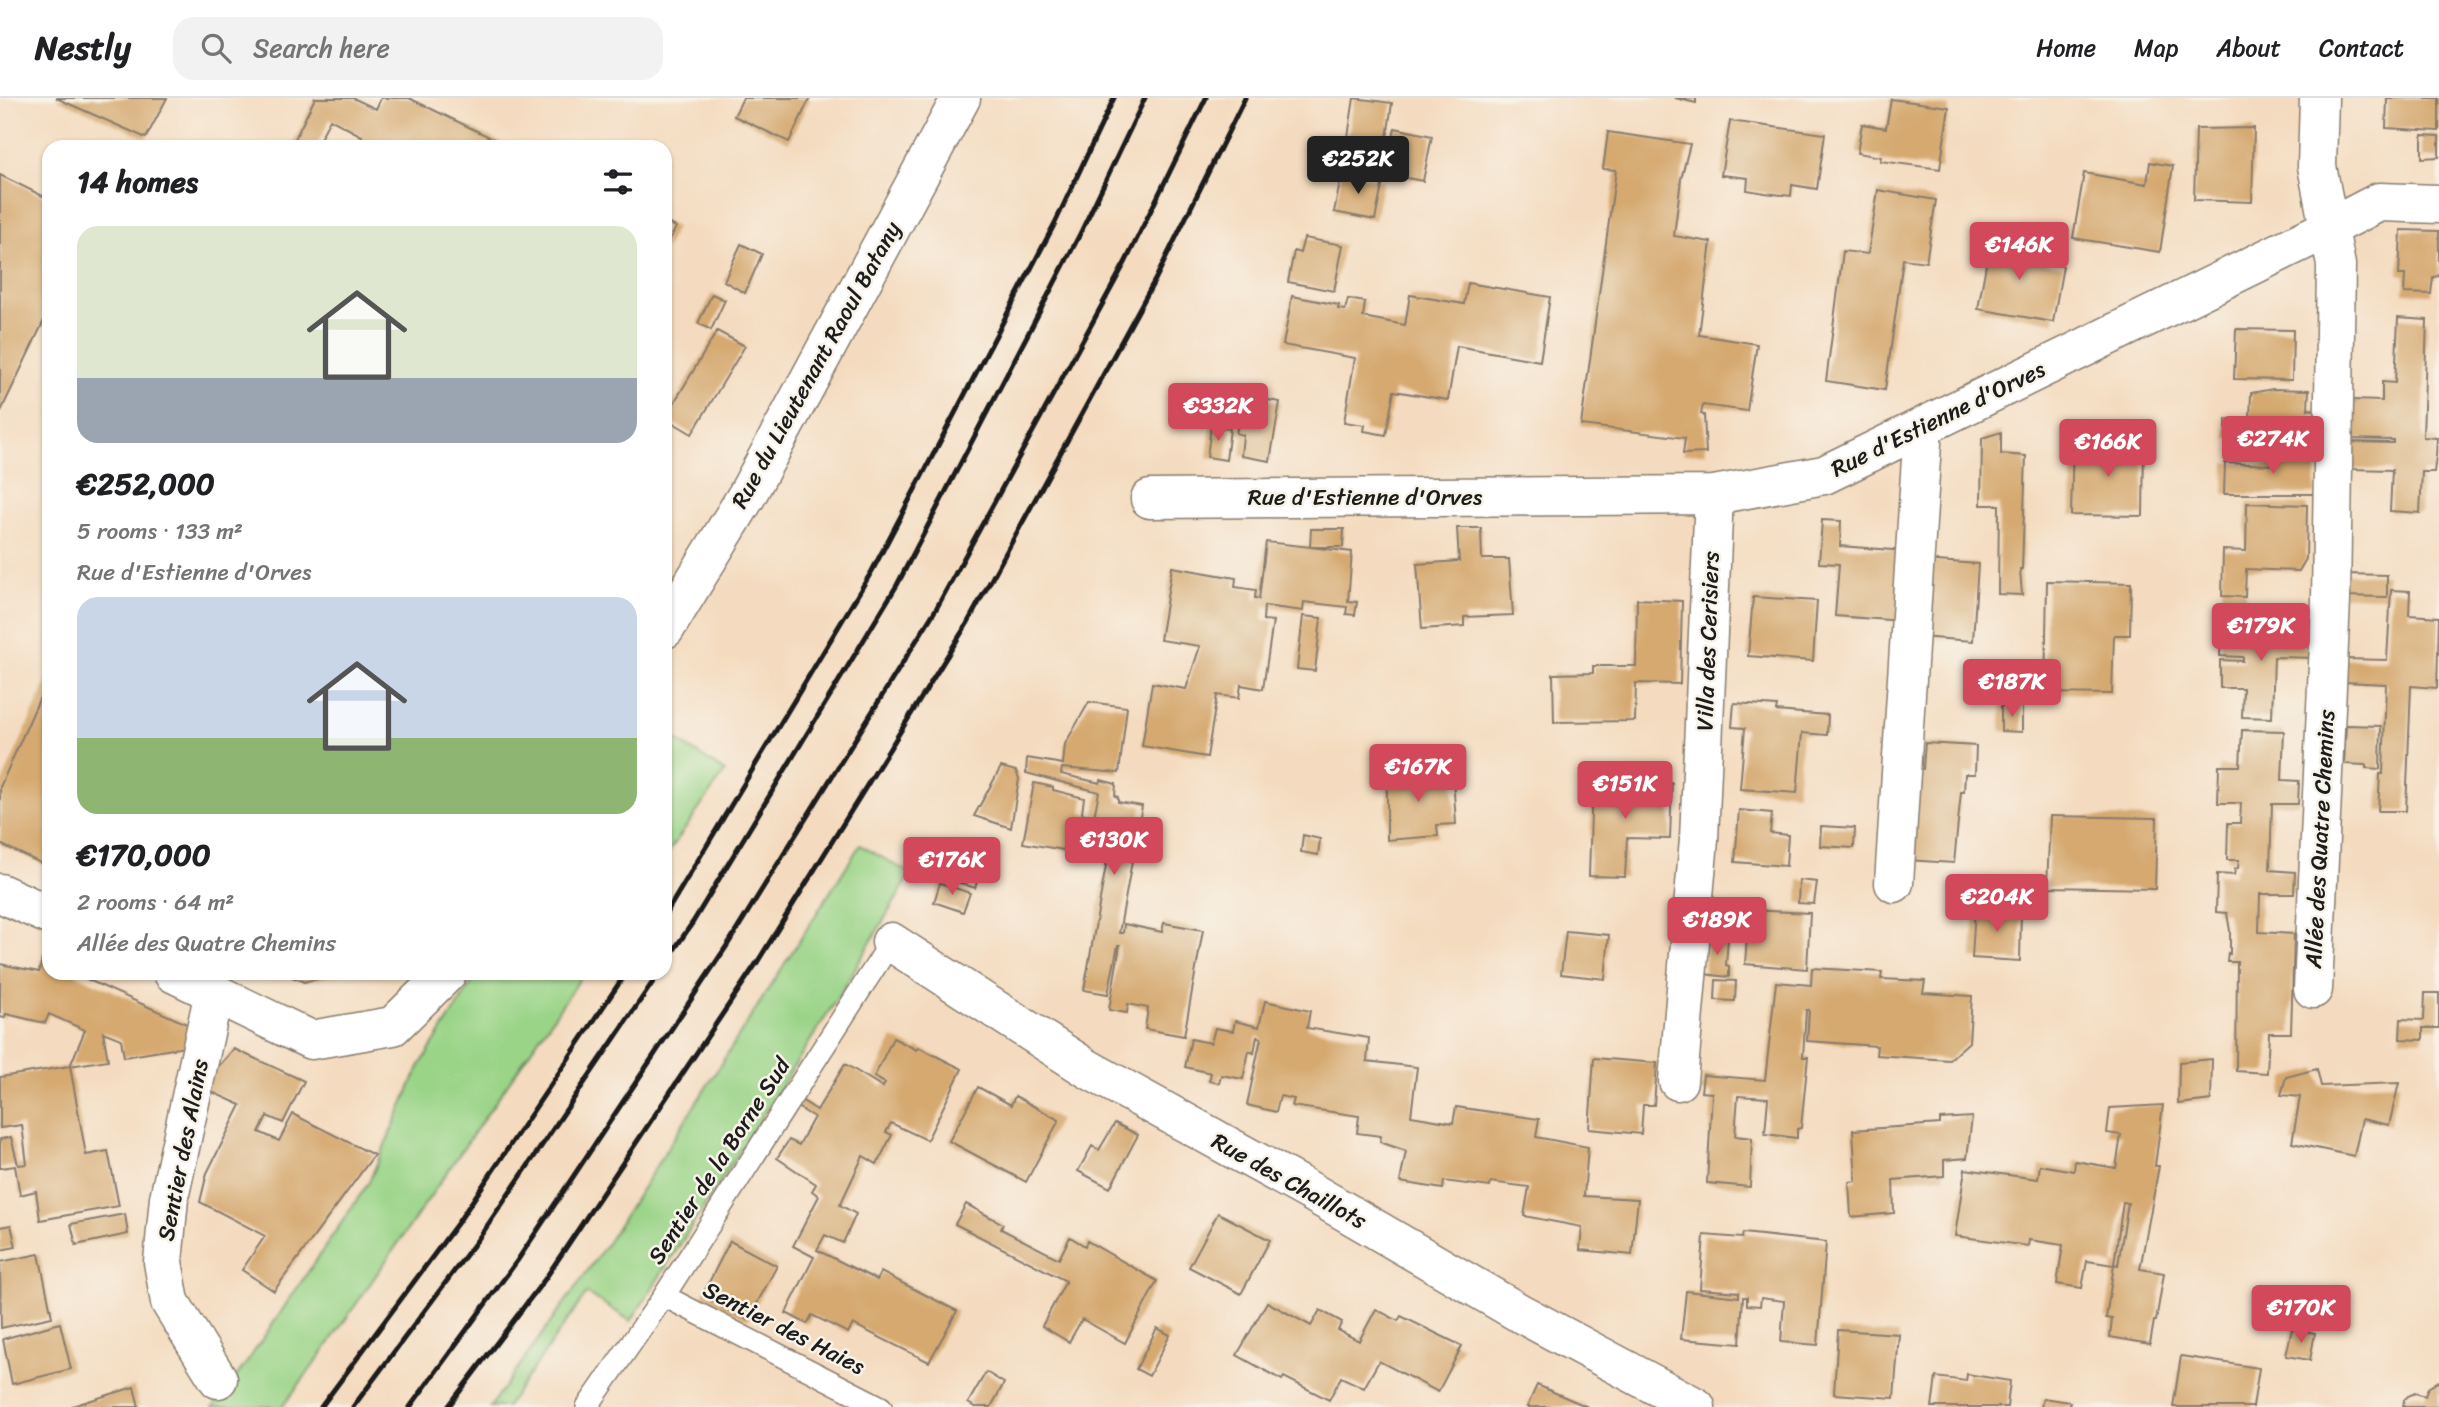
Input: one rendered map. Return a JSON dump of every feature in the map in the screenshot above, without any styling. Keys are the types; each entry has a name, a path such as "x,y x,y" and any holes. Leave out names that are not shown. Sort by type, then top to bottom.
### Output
{"street":[{"name":"Rue du Lieutenant Raoul Batany","path":"672,618 747,495 961,98"},
{"name":"Allée des Quatre Chemins","path":"2313,989 2331,600 2336,265 2316,166 2319,98"},
{"name":"Rue d'Estienne d'Orves","path":"1150,499 1714,495 1824,475 2379,202 2439,204"},
{"path":"1894,883 1923,427"},
{"name":"Villa des Cerisiers","path":"1678,1081 1699,839 1714,495"},
{"path":"0,893 42,912"},
{"name":"Rue des Chaillots","path":"891,942 1088,1069 1308,1190 1518,1312 1696,1407"},
{"path":"188,980 311,1040 393,1026 440,980"},
{"name":"Sentier des Alains","path":"214,992 169,1198 163,1262 170,1302 218,1379"}],"lane":[{"name":"Sentier de la Borne Sud","path":"587,1407 664,1296 891,942"},
{"name":"Sentier des Haies","path":"664,1296 881,1407"}],"green space":[{"path":"672,737 725,772 672,847"},
{"path":"860,845 911,874 837,999 631,1321 587,1293 506,1407 490,1407 606,1245"},
{"path":"474,980 579,980 319,1358 282,1407 213,1407 247,1362 369,1182 419,1067"}],"building":[{"path":"56,98 167,98 146,138"},
{"path":"315,98 353,98 376,109 381,98 409,98 496,140 360,140 362,136 330,119 320,140 294,140"},
{"path":"743,98 810,98 789,142 734,116"},
{"path":"1354,98 1392,103 1385,152 1390,153 1395,128 1432,136 1423,181 1369,171 1376,142 1348,137"},
{"path":"1675,98 1696,98 1696,103"},
{"path":"2387,98 2439,98 2439,131 2386,128"},
{"path":"1891,99 1949,107 1940,169 1880,161 1881,157 1857,153 1862,124 1886,128"},
{"path":"1730,121 1825,134 1817,189 1792,185 1791,196 1765,193 1747,190 1748,178 1721,175"},
{"path":"2254,128 2252,202 2194,200 2196,129"},
{"path":"1608,132 1690,144 1681,179 1674,236 1711,242 1699,335 1757,344 1747,411 1703,405 1701,414 1704,415 1706,453 1683,454 1685,438 1581,425 1616,170 1603,169"},
{"path":"2422,135 2439,136 2439,157 2422,158"},
{"path":"2150,162 2173,166 2160,252 2073,238 2084,173 2147,184"},
{"path":"1342,173 1383,181 1375,220 1334,212"},
{"path":"0,175 42,196 42,325 0,413"},
{"path":"1878,190 1936,200 1926,262 1903,259 1885,390 1826,381 1843,251 1868,254"},
{"path":"2401,230 2439,231 2439,276 2433,277 2431,294 2404,293 2405,275 2399,275"},
{"path":"1991,237 2030,243 2027,255 2030,256 2029,260 2063,266 2053,322 1978,309"},
{"path":"1304,238 1343,245 1334,291 1288,282 1294,251 1300,253"},
{"path":"741,244 762,254 745,293 724,281"},
{"path":"1468,283 1550,297 1540,361 1457,346 1448,400 1394,391 1386,435 1364,431 1365,425 1344,422 1355,358 1283,345 1292,296 1339,305 1338,309 1345,310 1348,299 1365,302 1363,317 1405,325 1410,295 1464,304"},
{"path":"712,294 725,300 711,330 698,323"},
{"path":"2398,318 2427,320 2423,437 2437,438 2434,472 2422,472 2420,513 2390,511 2392,470 2350,469 2352,442 2393,443 2393,440 2348,439 2350,400 2382,401 2382,382 2395,383"},
{"path":"2236,329 2293,330 2292,380 2234,379"},
{"path":"717,331 745,346 692,434 672,422 672,406"},
{"path":"2273,389 2309,390 2308,409 2316,410 2316,417 2308,417 2308,438 2226,438 2226,419 2250,419 2251,393"},
{"path":"1251,397 1280,402 1270,461 1241,456 1243,435 1236,433 1239,421 1246,421"},
{"path":"1211,426 1230,429 1226,460 1207,457"},
{"path":"2001,432 2001,454 2026,456 2020,569 2022,595 1998,594 1999,505 1981,505 1982,438"},
{"path":"2073,441 2144,443 2143,516 2071,515"},
{"path":"2290,450 2307,450 2307,457 2317,458 2315,494 2224,494 2225,463 2271,465 2272,456 2290,457"},
{"path":"2247,503 2307,505 2306,559 2299,571 2246,569 2245,597 2222,596 2223,550 2246,551"},
{"path":"1822,520 1841,521 1840,546 1906,551 1902,621 1835,616 1839,564 1819,563"},
{"path":"1457,528 1481,528 1482,559 1509,559 1513,615 1464,617 1464,626 1422,629 1417,564 1459,561"},
{"path":"1311,529 1344,529 1343,547 1310,547"},
{"path":"1266,542 1352,552 1348,601 1357,602 1355,615 1346,614 1347,607 1304,602 1303,611 1264,606 1263,620 1273,621 1263,689 1241,685 1239,698 1217,695 1207,757 1142,746 1152,683 1186,689 1200,646 1160,640 1172,567 1236,578 1235,587 1256,590 1255,598 1259,599"},
{"path":"1923,560 1978,564 1973,641 1919,637"},
{"path":"2345,574 2387,575 2387,597 2343,596"},
{"path":"2047,581 2131,583 2130,635 2114,635 2112,694 2045,693"},
{"path":"2391,590 2410,591 2409,615 2439,617 2437,688 2411,686 2406,811 2378,811 2380,774 2383,774 2386,684 2344,682 2344,659 2387,660"},
{"path":"1753,597 1817,601 1813,661 1748,656"},
{"path":"1637,599 1682,601 1680,684 1636,683 1635,721 1554,722 1553,674 1593,673 1593,666 1636,666"},
{"path":"1303,616 1321,618 1315,671 1297,669"},
{"path":"2258,622 2303,623 2302,645 2318,645 2317,658 2274,657 2272,718 2242,717 2243,688 2220,688 2220,660 2243,661 2243,657 2220,656 2221,638 2257,639"},
{"path":"42,693 42,864 0,844 0,787"},
{"path":"1089,702 1127,707 1119,773 1062,768 1061,774 1116,784 1115,796 1118,797 1118,802 1142,806 1119,933 1123,933 1124,924 1162,932 1164,923 1203,930 1184,1036 1145,1029 1148,1008 1128,1004 1127,1013 1109,1010 1120,945 1108,994 1084,990 1113,826 1093,823 1087,854 1023,843 1034,783 1084,798 1082,813 1094,817 1099,792 1026,773 1027,758 1063,764 1065,744"},
{"path":"1734,703 1777,706 1776,711 1828,715 1827,735 1802,733 1797,793 1740,789 1745,728 1732,727"},
{"path":"2001,706 2022,706 2022,732 2001,731"},
{"path":"2346,725 2381,726 2380,769 2344,764"},
{"path":"2242,730 2284,731 2282,780 2299,781 2298,804 2272,804 2270,870 2295,872 2294,894 2260,894 2259,932 2294,934 2291,1033 2269,1033 2267,1073 2236,1071 2237,962 2227,962 2228,953 2230,954 2230,931 2227,913 2216,912 2217,874 2234,875 2235,869 2238,868 2239,860 2227,860 2228,823 2240,823 2241,803 2218,803 2219,766 2240,766"},
{"path":"1925,743 1976,746 1975,774 1965,774 1964,792 1961,792 1954,863 1906,860 1911,768 1923,769"},
{"path":"1001,767 1016,771 1019,779 1011,828 974,816"},
{"path":"1433,768 1433,778 1453,777 1456,824 1437,825 1438,836 1387,840 1387,771"},
{"path":"1592,781 1672,783 1670,839 1627,838 1625,877 1589,876"},
{"path":"1739,810 1772,813 1770,833 1788,835 1786,866 1735,862"},
{"path":"2050,816 2157,818 2155,889 2047,887"},
{"path":"1821,826 1855,828 1854,848 1820,846"},
{"path":"1303,835 1320,839 1318,855 1301,852"},
{"path":"951,860 981,870 975,888 945,878"},
{"path":"1799,880 1817,882 1814,904 1798,903"},
{"path":"940,883 970,893 963,912 934,902"},
{"path":"1975,907 2021,908 2020,961 1972,958"},
{"path":"1749,910 1810,913 1807,969 1745,964"},
{"path":"1566,931 1609,935 1605,979 1561,974"},
{"path":"1707,937 1728,939 1726,965 1729,966 1729,977 1704,974"},
{"path":"42,959 42,980 89,980 189,1025 185,1047 124,1057 121,1039 103,1032 108,1060 70,1066 85,1030 49,1014 45,1023 6,1014 4,1018 0,1017 0,964 39,972"},
{"path":"1812,968 1882,972 1881,979 1925,981 1923,993 1972,996 1969,1042 1949,1060 1876,1055 1877,1046 1807,1041 1809,1010 1806,1010 1803,1057 1808,1057 1801,1128 1797,1129 1797,1138 1765,1134 1768,1098 1738,1096 1735,1136 1752,1138 1750,1187 1707,1183 1712,1093 1701,1092 1703,1075 1765,1080 1776,982 1811,985"},
{"path":"1716,980 1736,981 1735,1001 1715,1000"},
{"path":"2425,993 2439,993 2439,1028 2423,1028 2423,1040 2400,1039 2401,1019 2424,1020"},
{"path":"1265,1001 1310,1011 1307,1028 1369,1038 1367,1061 1417,1067 1411,1116 1453,1123 1456,1107 1539,1119 1536,1137 1588,1147 1584,1196 1638,1199 1632,1255 1580,1250 1582,1227 1524,1216 1529,1187 1491,1182 1490,1187 1444,1181 1443,1189 1400,1182 1406,1151 1380,1142 1381,1136 1357,1133 1359,1116 1292,1106 1294,1099 1280,1096 1276,1112 1247,1105 1261,1038 1257,1036 1254,1053 1249,1051 1243,1079 1221,1075 1219,1083 1209,1081 1211,1073 1185,1067 1191,1039 1211,1043 1215,1028 1233,1031 1235,1021 1259,1027"},
{"path":"893,1038 962,1069 927,1140 891,1123 886,1132 892,1135 877,1164 863,1156 840,1205 856,1214 843,1243 825,1235 817,1250 877,1280 881,1272 957,1311 929,1362 853,1324 848,1333 812,1315 807,1324 786,1313 814,1257 793,1246 819,1196 812,1191 816,1184 777,1158 789,1140 799,1145 814,1117 797,1107 801,1100 817,1110 845,1064 883,1087 885,1083 874,1077"},
{"path":"234,1049 304,1081 283,1123 267,1116 259,1132 279,1141 293,1114 374,1155 274,1291 242,1270 265,1236 200,1202 207,1173 241,1105 205,1089 208,1078"},
{"path":"1594,1058 1657,1063 1654,1105 1643,1105 1641,1134 1589,1129"},
{"path":"2212,1059 2211,1100 2178,1104 2179,1062"},
{"path":"70,1066 86,1155 108,1151 119,1206 40,1220 36,1191 20,1195 15,1166 0,1168 0,1139 11,1137 18,1165 27,1164 22,1125 0,1128 0,1077"},
{"path":"2317,1069 2321,1086 2399,1083 2389,1125 2362,1119 2354,1156 2292,1143 2300,1097 2281,1095 2286,1077"},
{"path":"978,1087 1011,1105 1015,1096 1059,1120 1026,1182 949,1141"},
{"path":"2163,1105 2155,1166 2159,1166 2140,1269 2164,1273 2150,1344 2110,1337 2112,1319 2106,1318 2114,1265 2087,1261 2082,1288 2057,1284 2063,1245 2029,1240 2028,1246 1955,1236 1965,1169 2038,1179 2040,1165 2074,1171 2075,1161 2116,1168 2121,1135 2107,1133 2110,1108","holes":["2123,1202 2128,1203 2118,1265 2114,1264"]},
{"path":"1972,1117 1967,1158 1944,1160 1944,1176 1893,1180 1894,1213 1851,1217 1849,1182 1856,1181 1853,1130 1940,1124 1940,1119"},
{"path":"1115,1123 1138,1135 1110,1188 1078,1171 1092,1146 1099,1150"},
{"path":"966,1204 1003,1224 1001,1229 1059,1259 1070,1237 1085,1246 1087,1241 1157,1281 1125,1343 1082,1319 1069,1342 1042,1326 1066,1281 955,1224"},
{"path":"1218,1213 1270,1240 1241,1294 1189,1267"},
{"path":"125,1214 128,1234 76,1245 71,1224"},
{"path":"11,1225 16,1247 0,1250 0,1227"},
{"path":"1743,1233 1826,1242 1818,1345 1781,1342 1784,1301 1761,1298 1760,1306 1747,1305 1747,1297 1743,1297 1740,1344 1681,1339 1686,1291 1739,1297 1739,1292 1700,1289 1704,1235 1742,1238"},
{"path":"730,1241 777,1266 748,1320 702,1296"},
{"path":"39,1254 52,1317 1,1328 0,1262"},
{"path":"1267,1302 1311,1326 1320,1310 1342,1322 1338,1330 1359,1341 1376,1309 1398,1321 1401,1316 1462,1346 1438,1392 1379,1361 1364,1388 1341,1377 1329,1400 1284,1377 1282,1380 1237,1355"},
{"path":"60,1323 71,1369 12,1384 3,1339"},
{"path":"1157,1328 1170,1335 1149,1376 1136,1369"},
{"path":"2292,1329 2315,1333 2310,1360 2286,1356"},
{"path":"1838,1330 1899,1334 1894,1398 1834,1394"},
{"path":"2181,1356 2259,1368 2253,1407 2173,1407"},
{"path":"986,1372 1004,1383 991,1407 975,1407 968,1403"},
{"path":"1967,1374 2010,1381 2007,1407 1932,1407 1936,1377 1966,1381"},
{"path":"2439,1381 2439,1407 2403,1407 2408,1396 2415,1393 2425,1396 2428,1388"},
{"path":"1537,1385 1588,1407 1527,1407"},
{"path":"134,1387 139,1407 72,1407 72,1406"},
{"path":"2043,1398 2070,1402 2069,1407 2041,1407"}],"railway":[{"path":"672,903 872,571 1055,223 1114,98"},
{"path":"672,953 897,585 1079,236 1145,98"},
{"path":"410,1407 517,1261 728,944 936,609 1126,261 1206,98"},
{"path":"448,1407 545,1279 758,961 967,624 1156,278 1245,98"},
{"path":"321,1407 459,1221 621,980"},
{"path":"353,1407 481,1235 654,980"}]}
